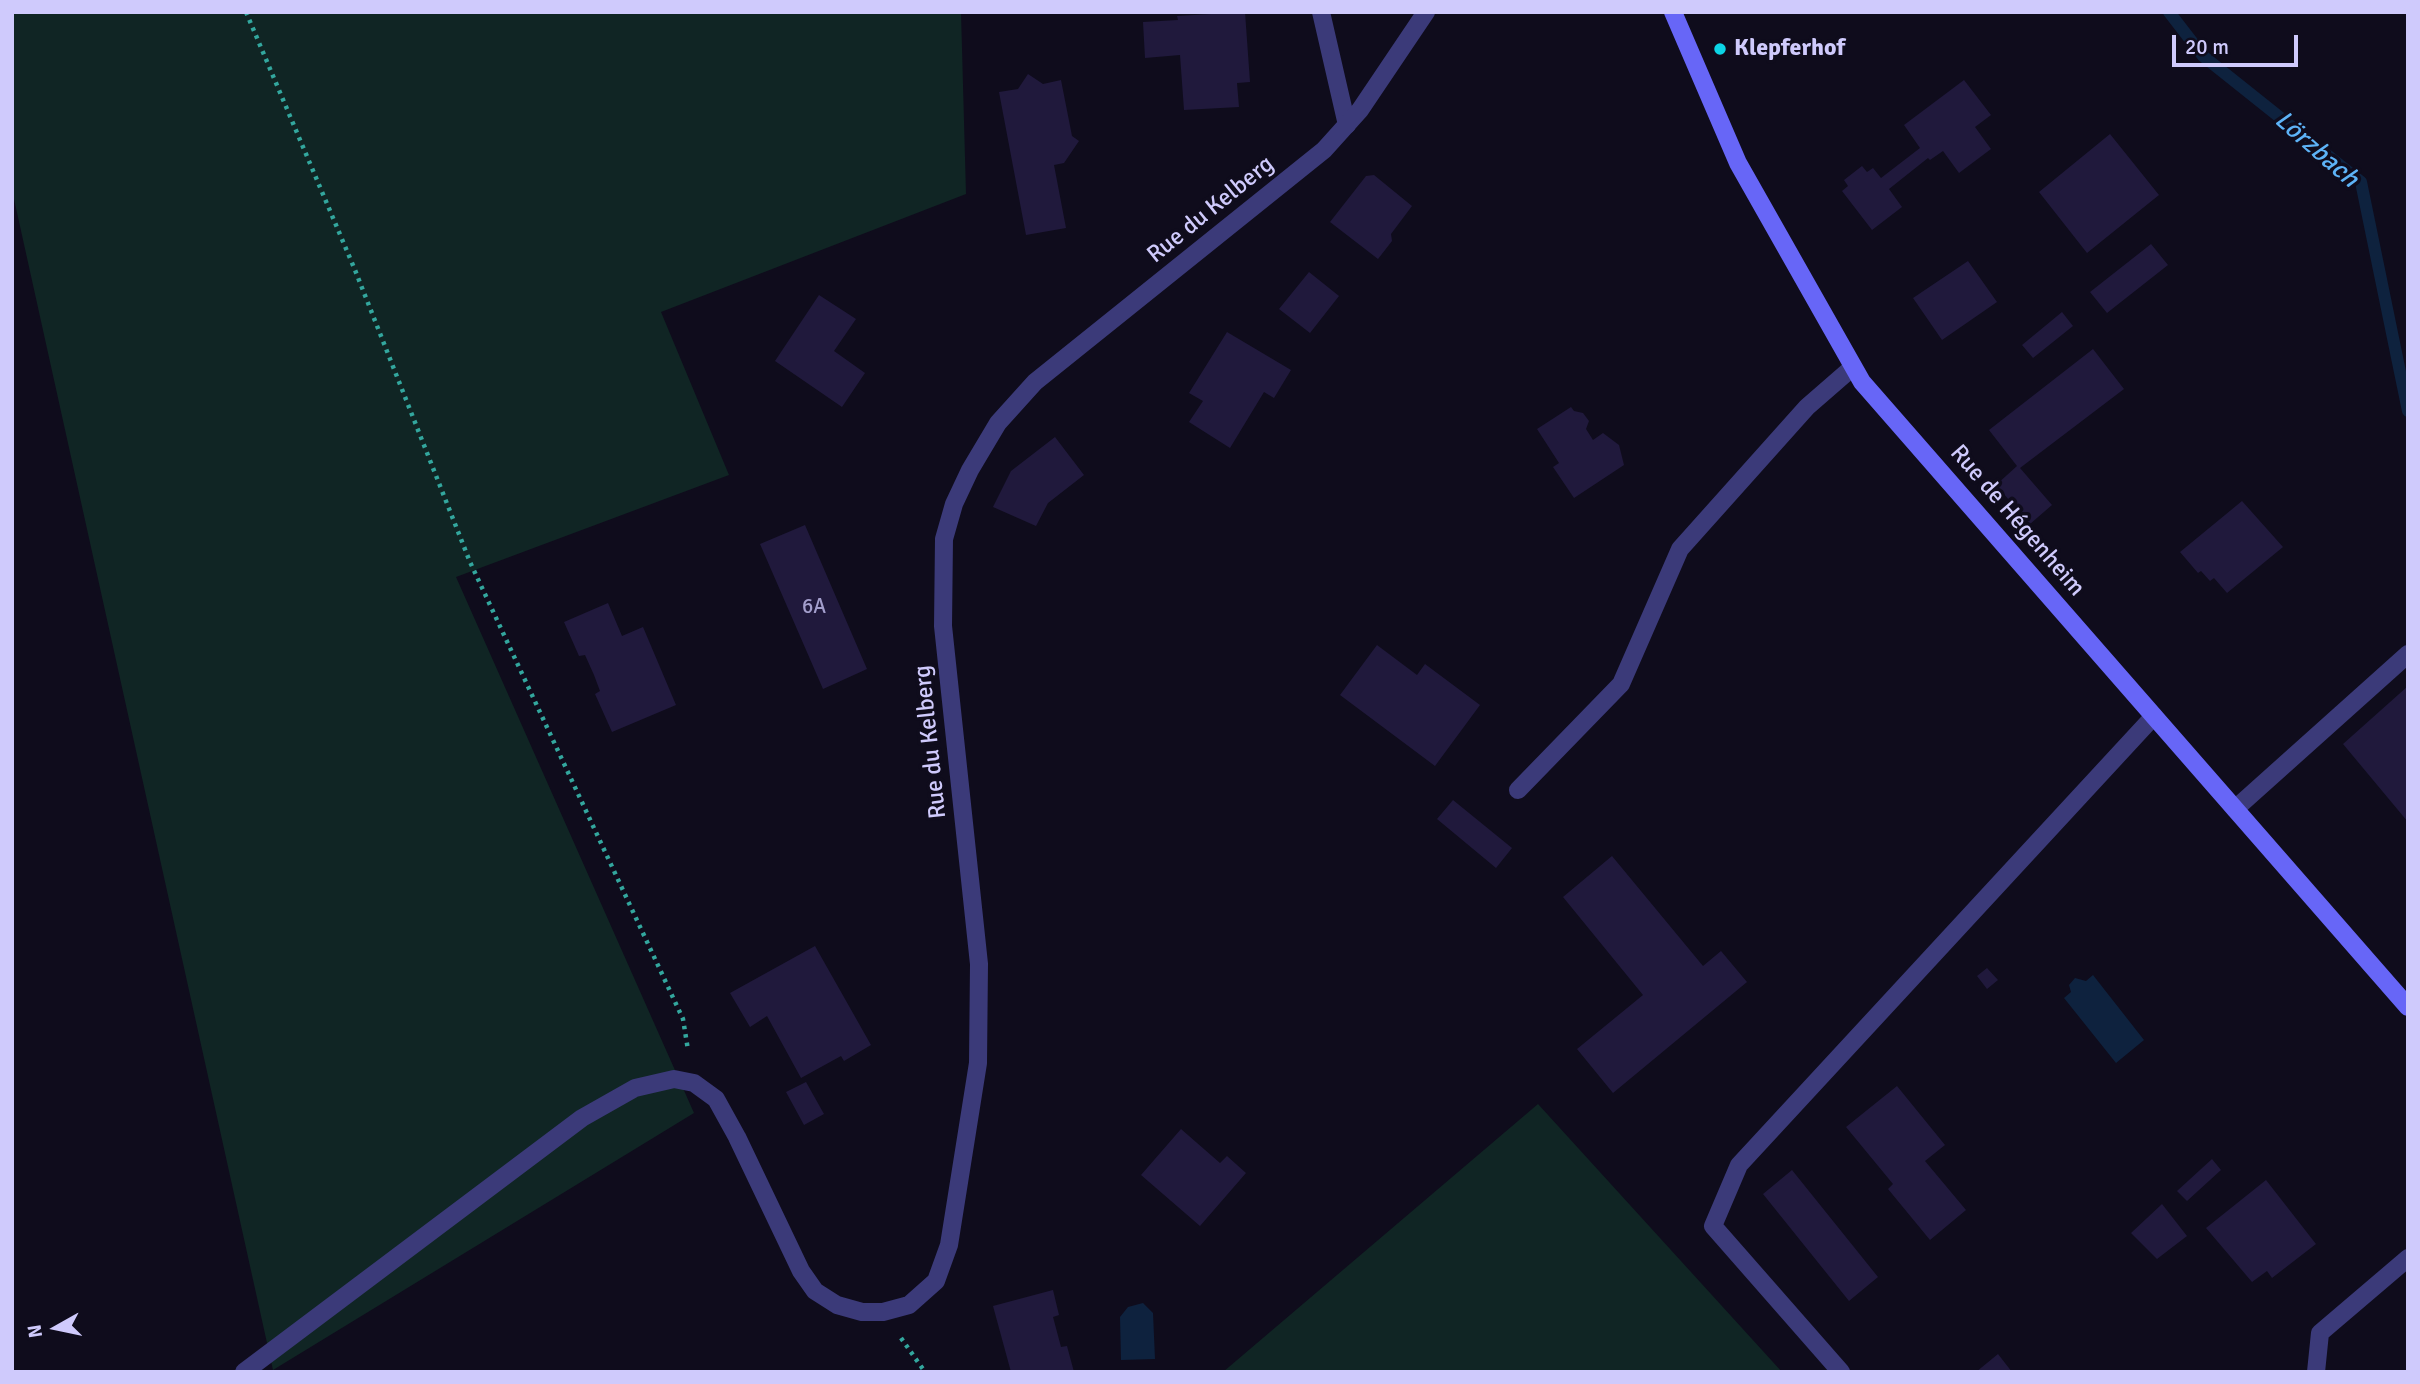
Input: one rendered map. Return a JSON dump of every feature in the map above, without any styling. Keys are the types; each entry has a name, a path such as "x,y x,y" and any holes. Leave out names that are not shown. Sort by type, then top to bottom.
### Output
{"main road":[{"name":"Rue de Hégenheim","path":"1673,12 1738,163 1862,382 2408,1007"}],"street":[{"path":"1321,12 1347,125"},
{"name":"Rue du Kelberg","path":"694,1083 716,1099 801,1271 814,1291 850,1309 862,1312 883,1311 909,1305 936,1281 949,1245 978,1063 979,964 943,626 944,539 954,504 970,470 998,424 1035,382 1324,150 1347,125 1426,12"},
{"path":"1518,790 1621,684 1680,549 1807,407 1853,367"},
{"path":"2235,809 2408,654"},
{"path":"1841,1372 1713,1226 1740,1165 2154,716"},
{"path":"244,1372 582,1118 635,1088 674,1079 694,1083"},
{"path":"2316,1372 2320,1333 2408,1258"}],"path":[{"path":"246,12 355,270 470,562 683,1019 694,1083"}],"green space":[{"path":"12,12 961,12 966,194 661,312 729,475 456,577 694,1113 273,1370 12,190"},
{"path":"1538,1104 1782,1372 1223,1372"}],"water":[{"path":"2093,975 2144,1040 2116,1063 2064,998 2071,992 2069,985 2075,978 2086,981"},
{"path":"1143,1303 1153,1313 1155,1359 1121,1360 1120,1317 1128,1307"}],"building":[{"path":"1245,12 1250,82 1237,83 1239,107 1184,110 1180,55 1145,58 1143,22 1178,20 1177,16"},
{"path":"1028,74 1043,84 1061,80 1072,136 1079,141 1064,163 1054,165 1066,228 1026,235 999,92 1018,89"},
{"path":"1964,80 1991,115 1975,127 1991,149 1959,173 1943,151 1930,160 1928,158 1889,189 1902,207 1872,230 1842,191 1848,186 1844,180 1862,166 1867,172 1873,168 1881,178 1920,148 1904,125"},
{"path":"2110,134 2159,195 2087,253 2039,192"},
{"path":"1374,175 1412,206 1391,234 1392,241 1378,259 1330,222 1366,176"},
{"path":"2151,244 2168,265 2107,313 2090,292"},
{"path":"1968,261 1997,302 1942,340 1913,298"},
{"path":"1309,272 1339,296 1310,333 1279,309"},
{"path":"819,295 856,319 834,351 865,373 842,407 775,361"},
{"path":"2062,312 2073,326 2033,358 2022,345"},
{"path":"1227,332 1291,370 1274,398 1264,392 1230,448 1189,422 1203,401 1189,393"},
{"path":"2093,349 2124,389 2020,468 2052,505 2030,524 1996,485 2017,466 1989,430"},
{"path":"1571,407 1574,411 1583,413 1589,421 1586,429 1593,440 1603,433 1619,445 1624,465 1574,498 1553,467 1559,463 1537,429"},
{"path":"1055,437 1084,475 1048,503 1036,526 993,507 1011,471"},
{"path":"2242,501 2283,547 2227,593 2214,578 2210,581 2201,571 2198,573 2180,552"},
{"path":"805,525 867,669 823,689 760,544"},
{"path":"608,603 622,636 643,627 676,705 612,732 595,694 600,691 594,675 585,655 579,656 564,622"},
{"path":"1377,645 1417,675 1425,664 1480,705 1435,766 1340,695"},
{"path":"2408,686 2408,822 2343,744"},
{"path":"1453,800 1512,848 1496,868 1437,819"},
{"path":"1612,856 1703,966 1721,951 1747,982 1613,1093 1577,1049 1643,995 1563,897"},
{"path":"815,946 871,1045 844,1061 841,1056 801,1078 767,1016 750,1027 730,993"},
{"path":"1987,968 1998,980 1987,989 1977,976"},
{"path":"806,1082 824,1114 804,1125 786,1092"},
{"path":"1897,1086 1945,1145 1925,1161 1966,1210 1930,1240 1888,1189 1893,1184 1846,1127"},
{"path":"1181,1129 1220,1163 1227,1156 1246,1173 1200,1226 1141,1175"},
{"path":"2212,1159 2221,1170 2187,1201 2177,1191"},
{"path":"1792,1170 1878,1277 1849,1301 1763,1194"},
{"path":"2266,1180 2316,1244 2272,1278 2267,1271 2252,1282 2206,1228"},
{"path":"2162,1204 2187,1236 2157,1259 2131,1233"},
{"path":"1053,1290 1059,1315 1053,1317 1061,1347 1067,1346 1074,1372 1011,1372 993,1306"},
{"path":"1998,1354 2012,1372 1976,1372"}],"waterway":[{"name":"Lörzbach","path":"2169,12 2203,56 2361,182 2408,411"}],"place":[{"name":"Klepferhof","path":"1720,49"}]}
